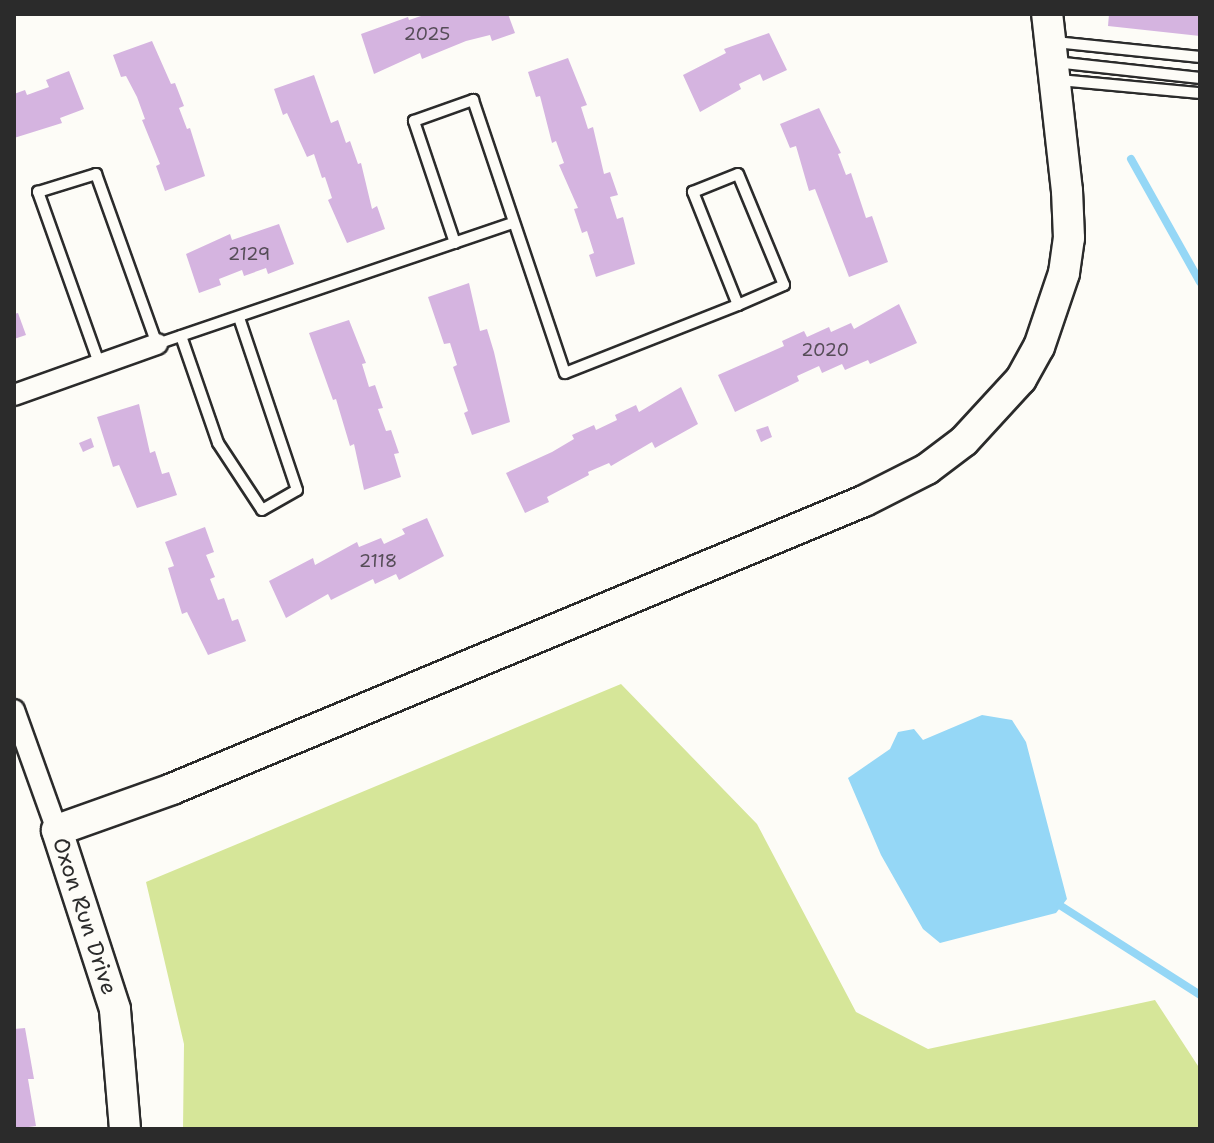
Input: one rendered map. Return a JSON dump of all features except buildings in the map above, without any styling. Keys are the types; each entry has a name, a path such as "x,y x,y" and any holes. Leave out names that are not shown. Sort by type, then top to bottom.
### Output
{"street":[{"path":"57,830 172,789 864,501 927,469 964,441 1021,379 1055,307 1069,238 1052,49"},
{"path":"14,395 157,344"},
{"name":"Oxon Run Drive","path":"14,710 115,1009 125,1129"}],"lane":[{"path":"1052,49 1200,57"},
{"path":"1052,49 1200,78"},
{"path":"1052,49 1200,93"},
{"path":"455,243 414,121 473,100 565,373 738,305 784,285 738,174 693,192 738,305"},
{"path":"99,363 38,192 96,174 157,344 513,223"},
{"path":"181,336 218,443 262,510 297,490 239,318"}],"green space":[{"path":"621,684 757,824 856,1012 928,1049 1155,1000 1200,1069 1200,1129 183,1129 184,1044 146,882"}],"water":[{"path":"982,715 1012,720 1026,742 1067,899 1056,913 940,943 923,929 881,855 848,778 890,749 898,732 914,729 923,740"}],"waterway":[{"path":"1131,159 1200,282"},
{"path":"1061,906 1200,995"}]}
